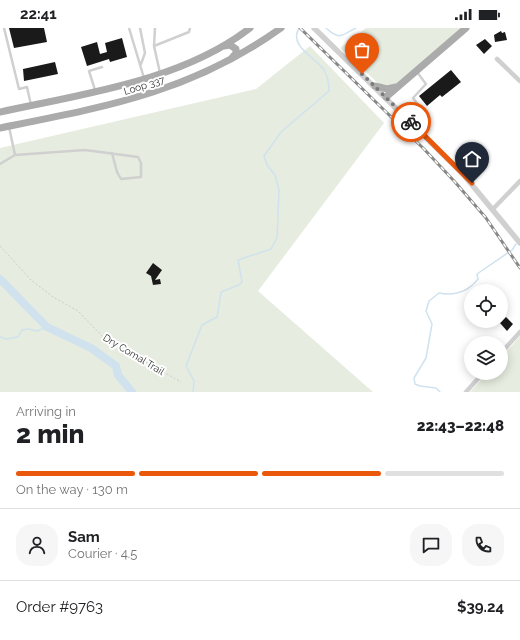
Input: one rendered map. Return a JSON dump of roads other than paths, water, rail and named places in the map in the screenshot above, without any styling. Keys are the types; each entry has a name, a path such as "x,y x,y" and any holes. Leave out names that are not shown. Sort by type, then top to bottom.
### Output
{"main road":[{"name":"Loop 337","path":"0,112 95,91 175,69 221,47 250,28"},
{"name":"Loop 337","path":"0,128 100,107 149,94 192,79 260,43 281,28"},
{"path":"386,97 466,28"},
{"path":"221,47 230,45 236,49 235,55 226,62"},
{"path":"375,86 387,89 400,85"}],"street":[{"path":"314,28 464,174 520,243"},
{"path":"497,60 520,81"},
{"path":"493,209 520,181"},
{"path":"508,345 520,332"},
{"path":"466,392 477,380"}],"lane":[{"path":"4,28 19,89 27,87 31,105"},
{"path":"129,28 144,78"},
{"path":"140,28 145,53 140,64"},
{"path":"156,28 154,46 160,73"},
{"path":"154,46 189,32 191,28"},
{"path":"95,91 89,71 102,67"},
{"path":"416,71 426,84 413,98 423,111"},
{"path":"8,127 15,155"},
{"path":"0,164 15,155 85,150 138,157 141,163 141,177 121,179 116,172 112,154"}],"waterway":[{"path":"193,392 194,381 186,366 202,325 217,317 221,292 239,285 242,282 238,260 271,249 277,238 279,190 275,175 267,165 264,156 281,132 329,91 328,80 324,70 304,51 297,40 299,28"},
{"path":"326,28 338,36 344,35 356,28"},
{"path":"440,392 436,388 415,384 414,378 426,358 432,324 426,311 429,301 439,293 456,293 470,287 478,279 477,274 512,250 516,244"},
{"path":"0,279 47,327 91,348 116,366 118,375 132,392"},
{"path":"0,337 6,339 18,337 22,330 29,329 37,331 47,327"}],"railway":[{"path":"300,28 424,149 455,182 486,218 520,268"}]}
